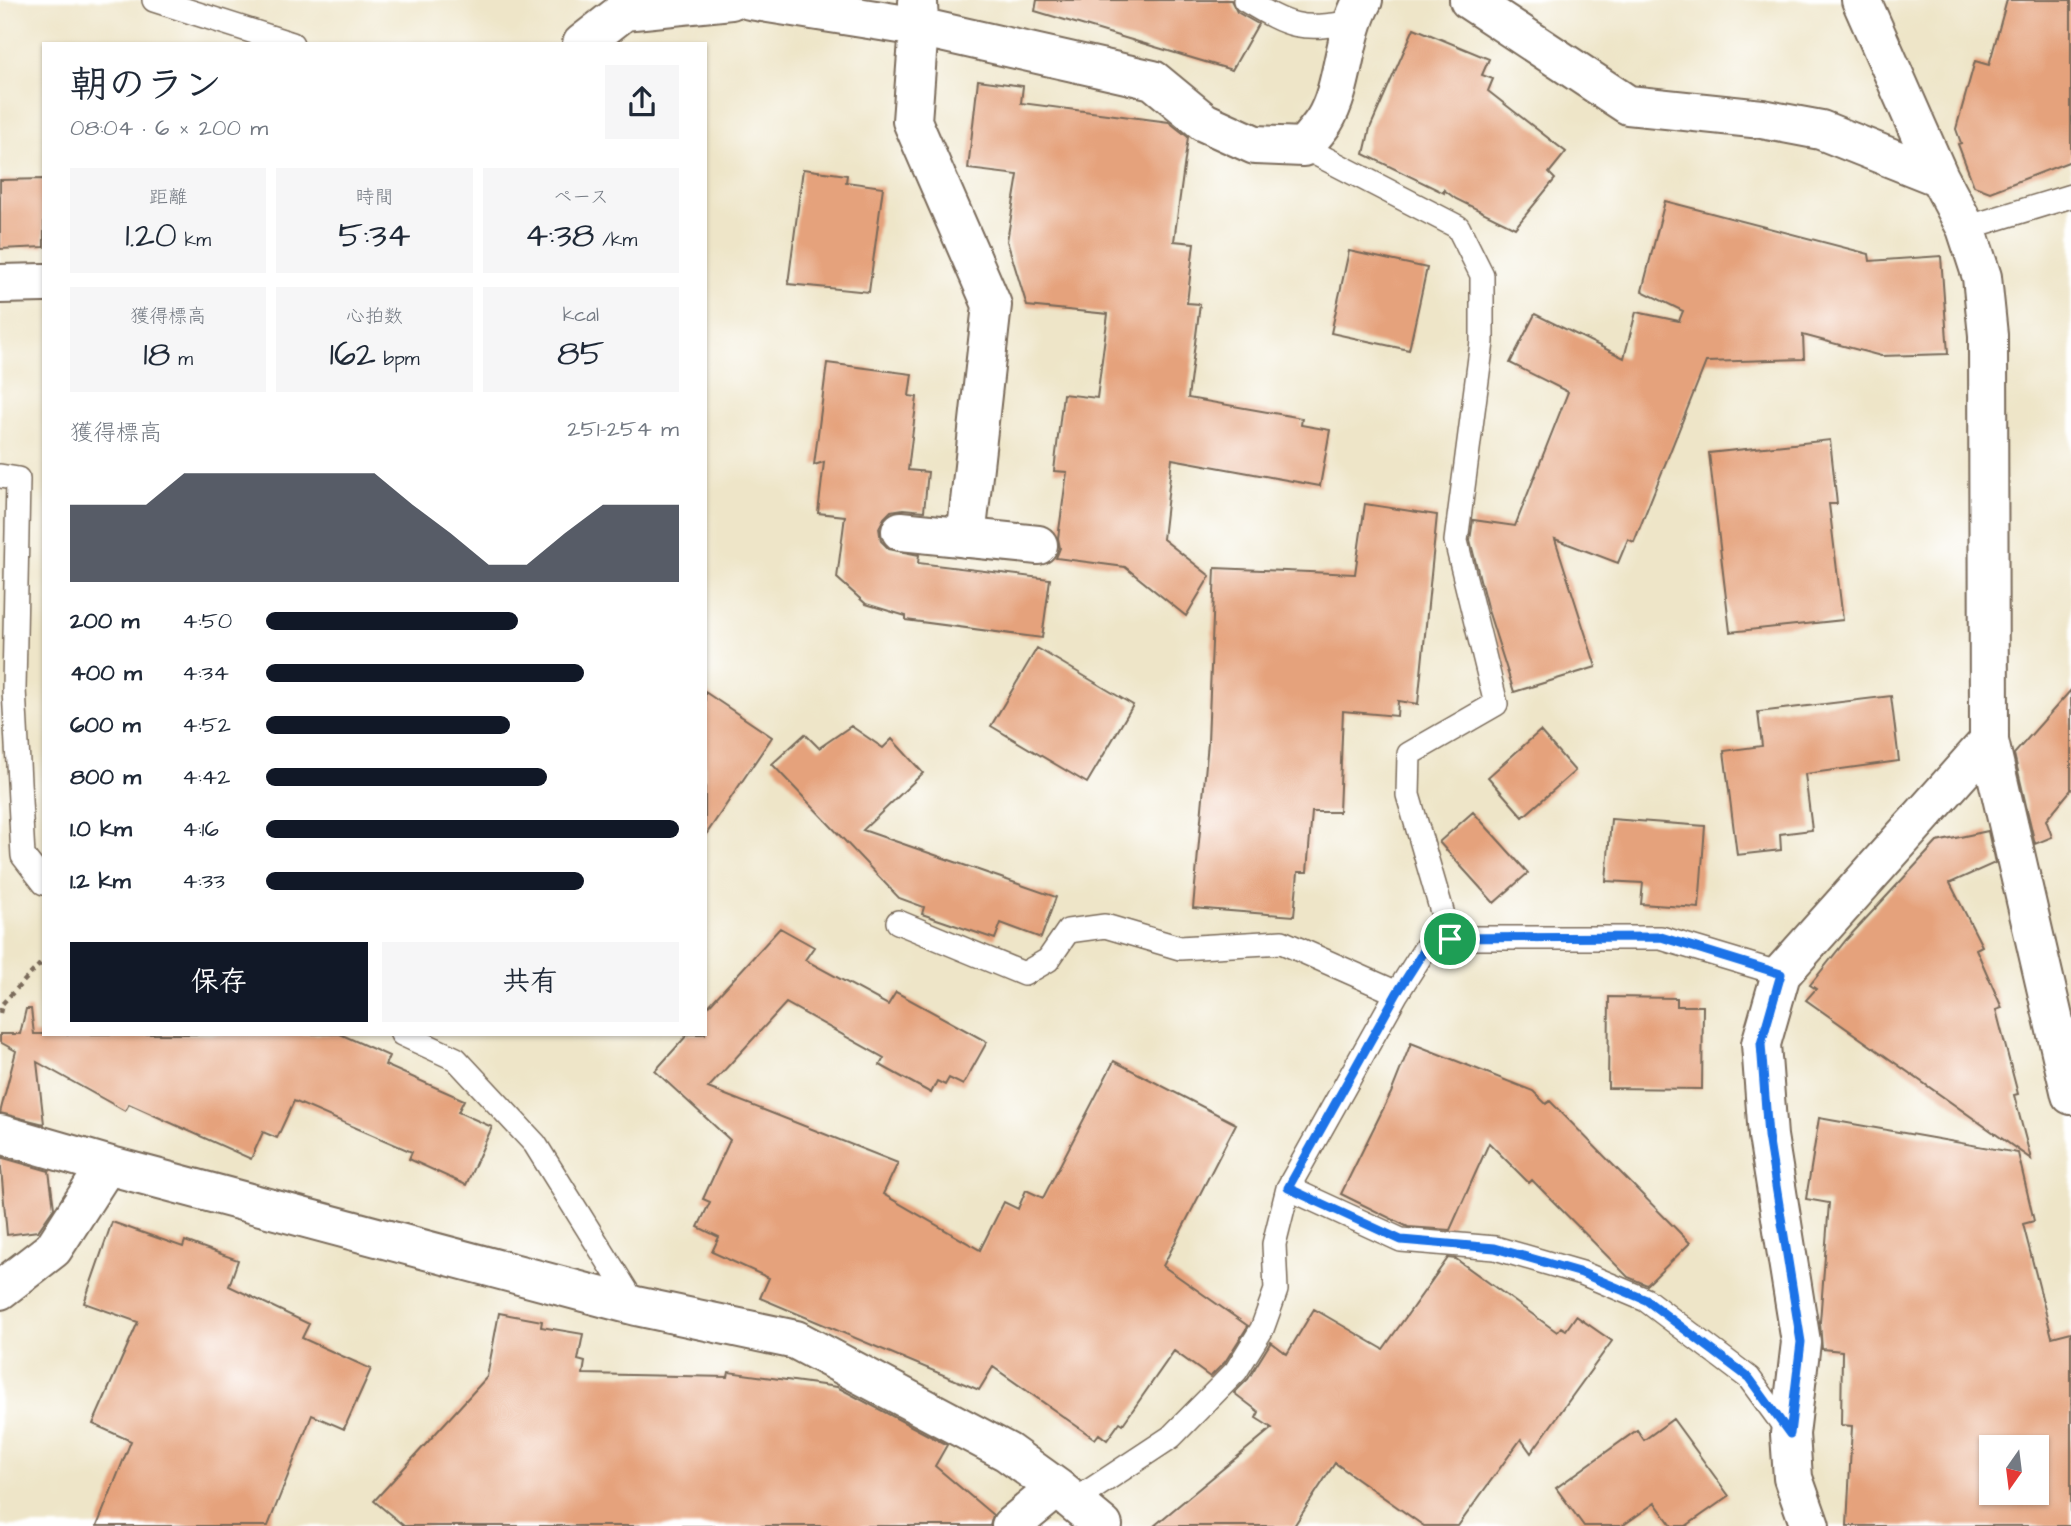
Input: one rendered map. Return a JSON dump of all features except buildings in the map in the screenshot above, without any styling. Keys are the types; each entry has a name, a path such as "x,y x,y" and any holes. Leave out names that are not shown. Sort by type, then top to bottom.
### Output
{"street":[{"path":"585,42 624,11 732,0"},
{"path":"750,0 918,13 1153,80 1204,122 1255,145 1303,147 1325,120 1338,85 1357,11"},
{"path":"1469,0 1628,106 1762,119 1821,130 1939,177"},
{"path":"1861,0 1939,177 1966,228 1982,277 1988,335 1989,741 2071,1095"},
{"path":"918,13 912,121 992,305 965,538"},
{"path":"0,284 42,283"},
{"path":"901,531 1038,545"},
{"path":"1810,1526 1793,1478 1790,1434 1801,1342 1768,1136 1761,1044 1781,974 1989,741"},
{"path":"0,1133 107,1165 636,1306 796,1340 1007,1452 1066,1494 1103,1526"},
{"path":"0,1290 53,1249 107,1165"},
{"path":"1011,1526 1066,1494"}],"lane":[{"path":"154,0 286,42"},
{"path":"1245,0 1281,22 1315,29 1357,11"},
{"path":"1303,147 1458,227 1482,275 1482,342 1456,541 1496,704 1409,754 1409,796 1450,939"},
{"path":"1966,228 2071,196"},
{"path":"0,476 18,479 14,689 23,856 42,880"},
{"path":"898,922 1024,974 1048,960 1069,931 1105,926 1180,948 1282,942 1397,993"},
{"path":"1066,1494 1171,1437 1236,1371 1262,1329 1276,1290 1274,1244 1288,1188 1397,993 1432,938 1661,937 1781,974"},
{"path":"406,1036 456,1059 535,1144 636,1306"},
{"path":"450,1036 456,1059"},
{"path":"1288,1188 1401,1240 1495,1248 1582,1273 1646,1300 1749,1378 1790,1434"}],"path":[{"path":"0,1013 2,1004 42,962"}],"route":[{"path":"1661,937 1781,974 1761,1044 1768,1136 1801,1342 1790,1434 1749,1378 1646,1300 1582,1273 1495,1248 1401,1240 1288,1188 1397,993 1432,938 1450,939 1661,937"}]}
